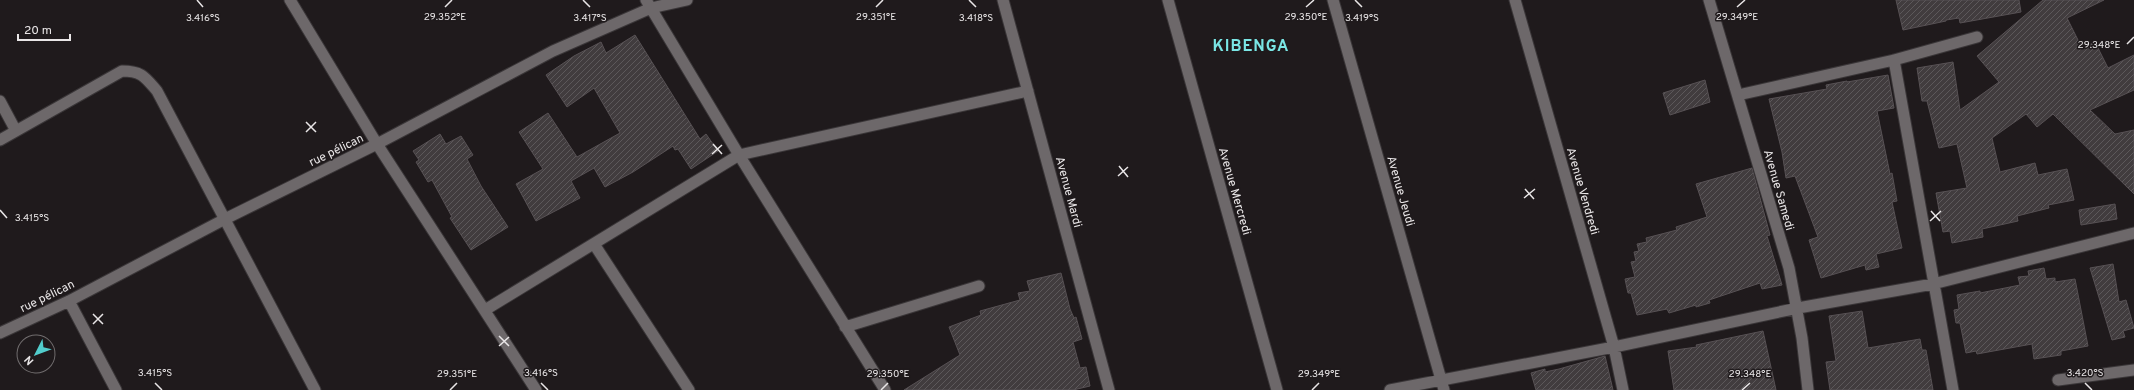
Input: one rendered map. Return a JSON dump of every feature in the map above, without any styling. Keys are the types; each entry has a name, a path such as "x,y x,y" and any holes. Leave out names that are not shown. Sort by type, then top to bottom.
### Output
{"street":[{"path":"290,0 378,144 536,390"},
{"name":"rue pélican","path":"0,333 69,301 225,219 378,144 553,52 649,4 687,0"},
{"name":"Avenue Mardi","path":"1003,0 1109,390"},
{"name":"Avenue Mercredi","path":"1168,0 1277,390"},
{"name":"Avenue Jeudi","path":"1333,0 1442,385"},
{"name":"Avenue Vendredi","path":"1515,0 1614,347 1623,390"},
{"name":"Avenue Samedi","path":"1709,0 1789,268 1798,308 1808,390"},
{"path":"649,4 738,155 885,390"},
{"path":"1738,95 1894,60 1977,37"},
{"path":"1894,60 1953,390"},
{"path":"0,140 122,71 135,71 143,76 157,91 315,390"},
{"path":"485,310 738,155 1028,91"},
{"path":"0,101 16,131"},
{"path":"1390,390 1442,385 1798,308 1933,284 2134,233"},
{"path":"594,244 689,390"},
{"path":"845,327 979,286"},
{"path":"69,301 116,390"},
{"path":"2058,380 2134,370"}],"building":[{"path":"1896,0 2019,0 2021,12 1960,23 1959,18 1903,30"},
{"path":"2043,0 2104,0 2067,18 2082,48 2095,42 2108,68 2134,55 2134,90 2090,110 2115,134 2134,130 2134,194 2053,114 2037,127 2026,114 1992,138 2000,172 2035,163 2038,175 2067,169 2074,200 2048,205 2049,208 2017,216 2018,221 1982,229 1983,237 1952,243 1950,231 1943,232 1936,193 1967,188 1957,144 1939,148 1927,101 1922,101 1917,68 1953,62 1960,110 1999,82 1977,56"},
{"path":"635,35 700,139 706,134 718,151 691,169 678,149 675,150 673,146 633,172 605,187 594,168 571,181 580,198 536,221 516,184 543,169 519,132 548,113 577,157 620,133 594,88 567,107 546,75 574,56 601,42 606,53"},
{"path":"1888,75 1894,108 1877,111 1890,174 1892,173 1897,201 1892,202 1902,248 1876,254 1879,267 1866,270 1865,265 1821,278 1809,240 1818,237 1795,176 1786,178 1782,152 1769,99 1827,89 1826,85"},
{"path":"1705,80 1710,102 1670,115 1663,93"},
{"path":"440,134 446,144 461,136 473,155 467,159 481,186 508,227 471,250 450,218 452,217 432,180 428,182 416,162 419,160 413,151"},
{"path":"1752,168 1770,235 1767,236 1782,285 1762,289 1760,283 1709,300 1710,303 1696,307 1696,305 1669,313 1667,309 1637,315 1631,293 1628,293 1625,279 1635,277 1631,262 1636,261 1634,252 1639,251 1637,244 1647,242 1646,238 1677,230 1676,227 1707,217 1696,184"},
{"path":"2115,204 2117,219 2081,225 2079,210"},
{"path":"2113,264 2119,302 2126,300 2134,328 2123,331 2125,337 2112,340 2090,268"},
{"path":"2044,268 2046,279 2055,278 2055,282 2075,279 2088,346 2061,351 2061,355 2034,359 2032,344 1977,354 1976,351 1966,353 1960,323 1956,323 1954,310 1959,309 1957,295 1980,291 1980,293 2020,285 2018,277 2029,276 2028,271"},
{"path":"1061,273 1070,309 1074,318 1076,317 1082,339 1073,342 1080,368 1086,367 1090,386 1073,390 904,390 960,355 949,327 981,315 980,311 1020,300 1018,293 1030,291 1027,281"},
{"path":"1862,311 1868,348 1920,339 1922,350 1926,350 1933,390 1830,390 1826,362 1836,361 1829,316"},
{"path":"1763,331 1776,390 1674,390 1668,351 1697,347 1696,345"},
{"path":"1605,356 1613,390 1536,390 1531,373 1545,369 1545,372 1559,369"}],"district":[{"name":"KIBENGA","path":"1251,45"}]}
